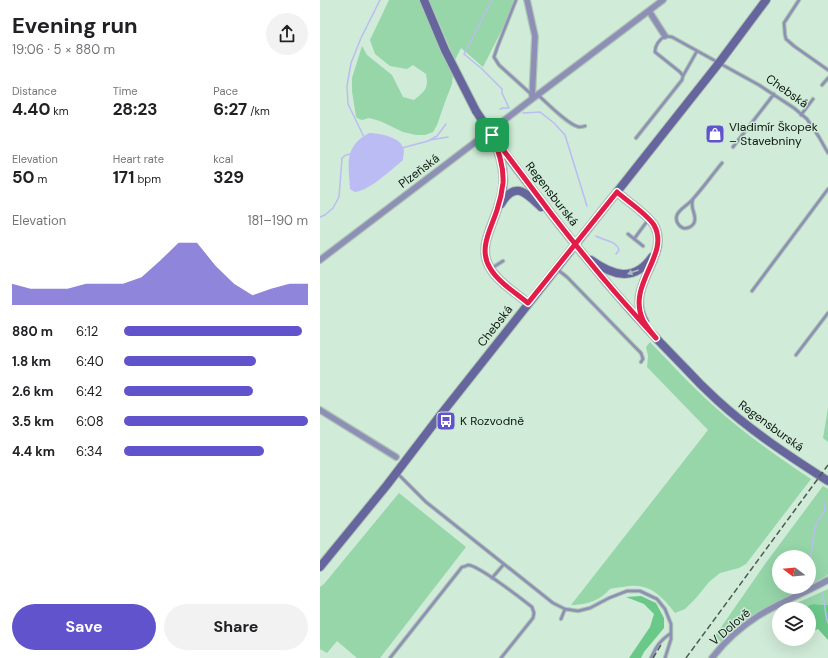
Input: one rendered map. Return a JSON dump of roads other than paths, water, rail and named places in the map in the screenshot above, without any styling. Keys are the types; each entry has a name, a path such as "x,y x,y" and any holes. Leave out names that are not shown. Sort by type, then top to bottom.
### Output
{"main road":[{"path":"424,0 439,36 467,94 498,146 503,177 502,191 485,244 486,258 490,269 499,280 528,303"},
{"name":"Chebská","path":"320,567 396,473 528,303 719,63 766,0"},
{"name":"Regensburská","path":"498,146 552,217 594,265 607,283 670,354 716,400 747,426 828,481"},
{"path":"497,210 508,194 518,191 528,195 552,217"},
{"path":"617,192 649,218 655,226 658,237 658,244 654,257 643,282 639,297 640,310 643,319 656,338"},
{"path":"594,265 611,272 628,274 642,268 650,260 658,244"}],"street":[{"path":"527,0 535,36 534,96"},
{"name":"Plzeňská","path":"320,260 534,96 663,0"},
{"path":"649,11 665,36"},
{"path":"320,410 396,457"},
{"name":"V Dolově","path":"712,658 736,633 760,615 828,580"}],"lane":[{"path":"516,0 494,57 499,65 534,96 578,127 585,126"},
{"path":"799,0 784,23 784,35 786,39 794,46 828,70"},
{"path":"683,76 655,52 655,47 665,36 672,37 719,63"},
{"path":"636,138 682,80 697,51"},
{"name":"Chebská","path":"719,63 759,85 794,108 807,119 828,153"},
{"path":"822,86 828,78"},
{"path":"733,148 774,94"},
{"path":"801,115 813,99"},
{"path":"693,199 691,205 695,217 694,223 689,227 681,227 676,220 678,214 693,199 722,162"},
{"path":"752,291 828,189"},
{"path":"634,239 649,218"},
{"path":"628,234 643,246"},
{"path":"490,269 503,261"},
{"path":"556,268 641,353 643,359 641,362"},
{"path":"796,355 828,313"},
{"path":"396,457 404,462"},
{"path":"396,473 426,502 554,603 566,609 578,611 590,608 627,591 640,591 657,599 665,609 671,624 671,639 665,658"},
{"path":"492,578 504,564"},
{"path":"390,658 462,567 469,565 492,578 532,607 534,613 532,618 501,658"},
{"path":"561,619 566,609"},
{"path":"651,658 660,641 671,633"}],"water":[{"path":"369,133 393,138 401,144 404,149 403,160 374,184 355,192 350,189 349,157 355,144"}],"waterway":[{"path":"364,137 348,104 347,86 351,63 361,38 380,0"},
{"path":"492,0 464,54 502,89 502,93 509,108 500,109"},
{"path":"523,113 540,112 554,123 565,135 587,206"},
{"path":"402,148 428,141 437,136 446,124"},
{"path":"430,140 448,137"},
{"path":"320,217 325,215 333,208 339,197 342,158 351,154"},
{"path":"596,236 615,244 619,250 616,254"},
{"path":"812,550 815,528 825,509 824,503"},
{"path":"822,593 828,623"}],"railway":[{"path":"686,658 828,465"},
{"path":"653,658 661,645"}],"place":[{"name":"Vladimír Škopek – Stavebniny","path":"715,134"},
{"name":"K Rozvodně","path":"446,421"}]}
